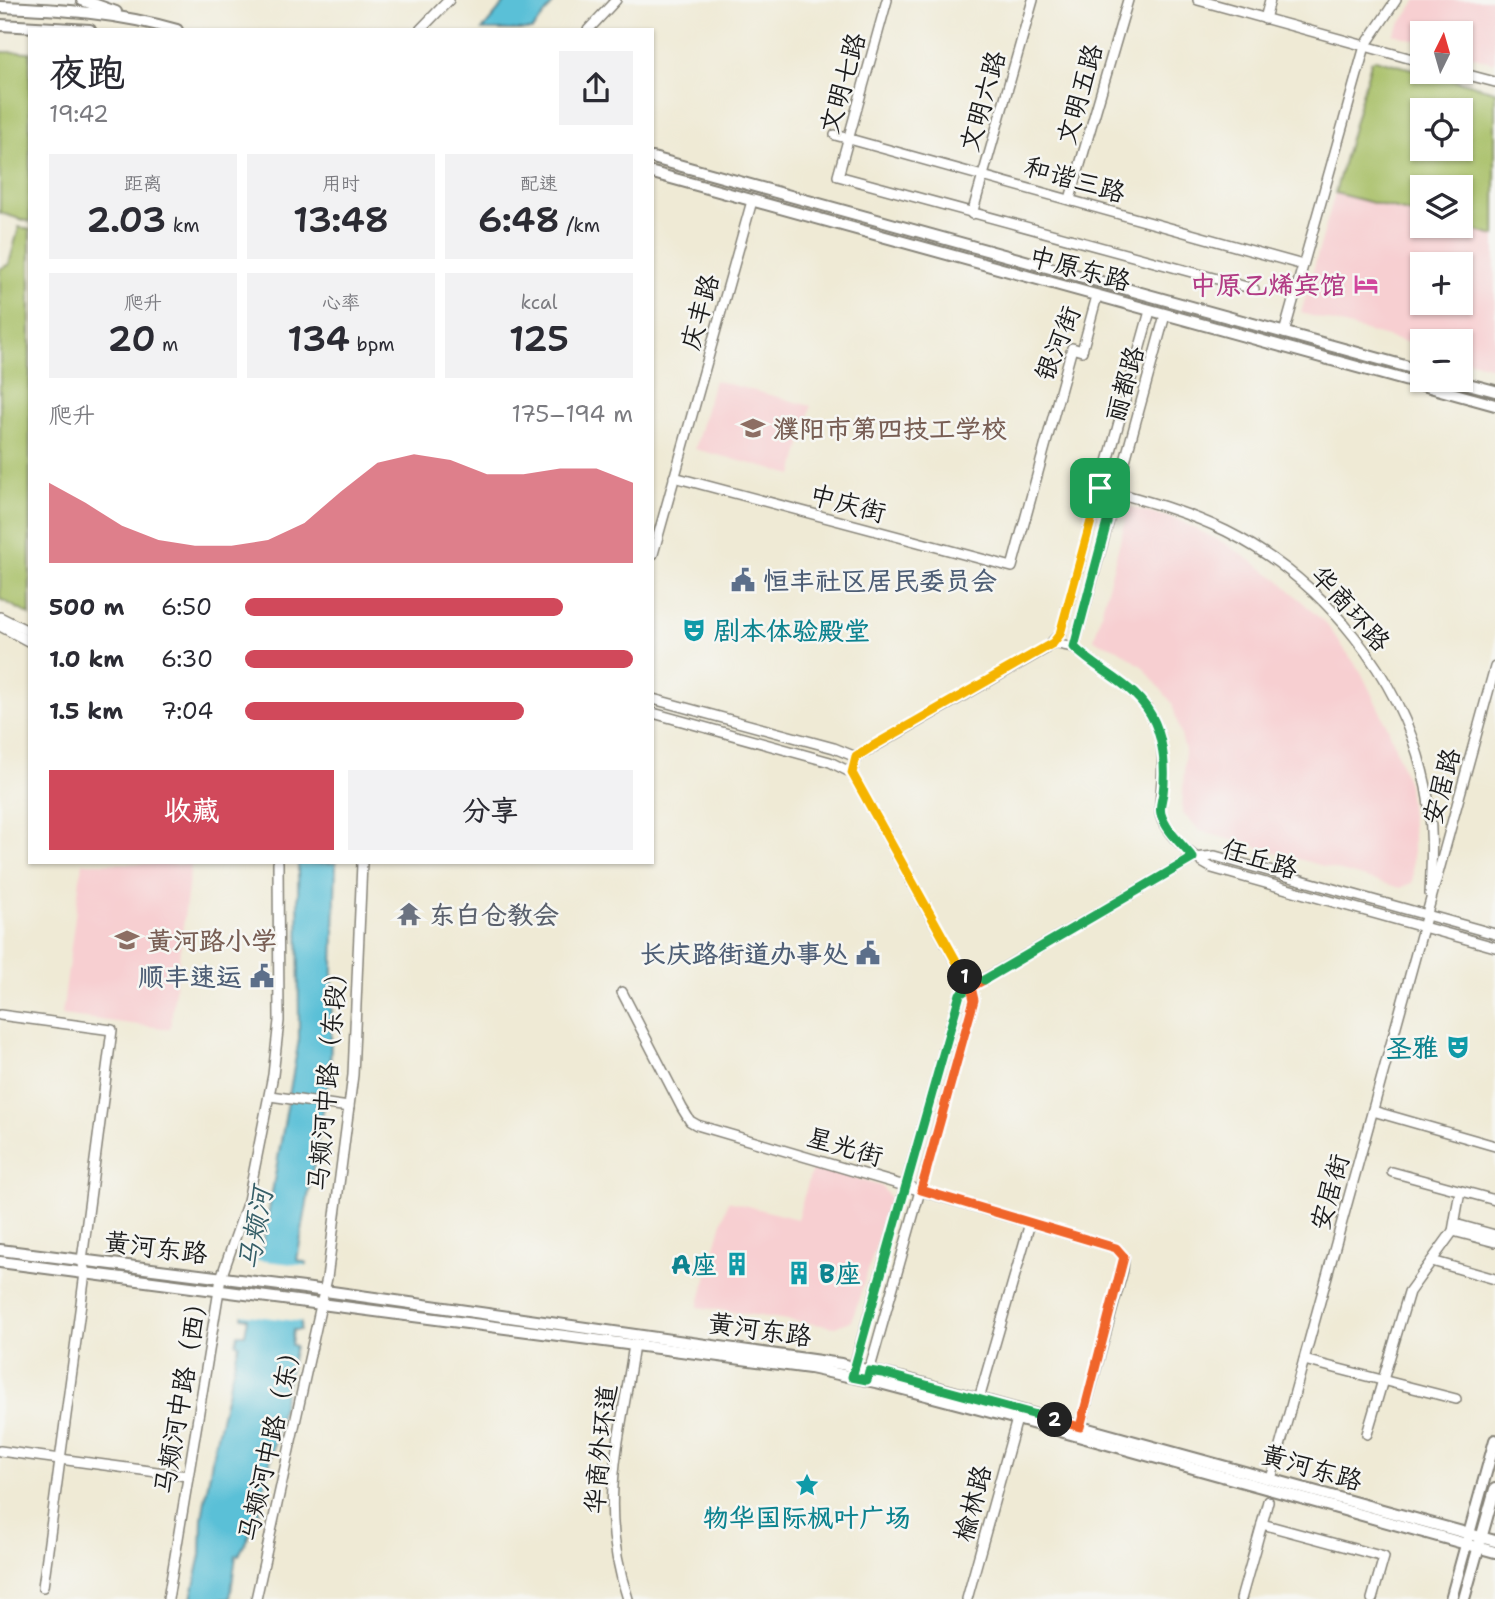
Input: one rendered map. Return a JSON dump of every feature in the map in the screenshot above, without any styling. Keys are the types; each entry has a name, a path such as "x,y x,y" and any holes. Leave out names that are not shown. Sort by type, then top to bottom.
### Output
{"main road":[{"path":"82,0 169,28"},
{"path":"0,7 65,10 138,20"},
{"path":"0,25 57,28"},
{"path":"32,28 40,27"},
{"path":"0,32 28,28"},
{"name":"中原东路","path":"654,158 1410,367"},
{"name":"中原东路","path":"654,173 1495,405"},
{"path":"1473,385 1495,391"},
{"name":"黄河东路","path":"0,1250 304,1288 770,1352 979,1399 1271,1479 1467,1539"},
{"name":"黄河东路","path":"0,1262 853,1372"},
{"name":"黄河东路","path":"868,1375 1017,1419 1467,1539 1495,1541"},
{"path":"1451,1599 1495,1440"},
{"path":"1464,1599 1495,1489"},
{"name":"黄河东路","path":"1480,1542 1495,1552"}],"street":[{"path":"422,28 449,0"},
{"path":"590,28 616,0"},
{"name":"文明七路","path":"887,0 838,176 972,214"},
{"name":"文明六路","path":"972,214 1033,0"},
{"name":"文明五路","path":"1070,199 1128,0"},
{"path":"1198,0 1410,58"},
{"path":"1265,19 1270,0"},
{"path":"1284,333 1365,46 1396,0"},
{"path":"1474,76 1495,82"},
{"name":"和谐三路","path":"835,135 1303,265"},
{"name":"庆丰路","path":"654,550 752,201"},
{"path":"972,214 1254,289"},
{"name":"银河街","path":"1012,567 1072,348 1082,351 1097,296"},
{"name":"丽都路","path":"1053,643 1060,634 1150,311"},
{"name":"丽都路","path":"1074,647 1165,315"},
{"name":"中庆街","path":"674,477 1012,567"},
{"name":"华商环路","path":"1100,488 1178,509 1253,546 1299,580 1359,640 1390,691 1411,739 1426,786 1431,859 1428,915"},
{"path":"0,617 28,631"},
{"path":"0,626 28,641"},
{"path":"852,773 856,757 1053,643 1074,647 1090,663 1129,687 1150,714 1162,746 1163,792 1160,811 1166,825 1193,858 960,994 853,1372"},
{"name":"安居路","path":"1428,915 1495,667"},
{"path":"654,699 834,748 856,757"},
{"path":"654,713 830,762 852,773 971,987 974,1000 868,1375"},
{"name":"任丘路","path":"1193,858 1215,856 1495,934"},
{"name":"任丘路","path":"1193,858 1212,868 1495,947"},
{"name":"马颊河中路（西）","path":"169,1599 221,1278 248,1201 274,1097 279,1021 278,864"},
{"name":"马颊河中路（东段）","path":"325,1291 355,1039 362,864"},
{"name":"安居街","path":"1271,1479 1428,915"},
{"name":"星光街","path":"622,992 690,1121 1116,1248 1124,1257 1080,1427"},
{"path":"0,1015 111,1030 82,1260 85,1273 43,1587"},
{"path":"274,1097 349,1107"},
{"path":"1373,1111 1495,1146"},
{"path":"1392,1172 1495,1200"},
{"path":"1367,1434 1409,1292 1454,1227 1460,1191"},
{"path":"979,1399 1030,1223"},
{"path":"1454,1227 1495,1235"},
{"path":"1454,1227 1495,1242"},
{"path":"1432,1261 1495,1279"},
{"name":"马颊河中路（东）","path":"256,1599 325,1291"},
{"name":"华商外环道","path":"628,1599 614,1546 611,1486 634,1344"},
{"path":"1304,1360 1456,1399"},
{"name":"榆林路","path":"967,1599 1017,1419"},
{"path":"0,1451 187,1476"},
{"path":"1241,1599 1268,1501"},
{"path":"1262,1524 1384,1557 1372,1599"}],"shaded area":[{"path":"1417,0 1495,0 1495,63 1474,57 1474,21 1410,21 1410,39 1393,34"},
{"name":"中原乙烯宾馆","path":"1335,193 1410,213 1410,238 1473,238 1473,230 1495,236 1495,368 1473,362 1473,329 1410,329 1410,343 1301,313"},
{"name":"濮阳市第四技工学校","path":"714,380 811,406 793,475 695,449"},
{"path":"1129,507 1176,519 1228,545 1278,579 1327,625 1361,672 1389,730 1408,784 1413,836 1413,882 1401,888 1200,831 1182,813 1185,750 1172,703 1143,667 1118,649 1094,640"},
{"name":"黄河路小学","path":"82,864 191,864 170,1029 62,1015"},
{"path":"813,1166 881,1186 891,1199 852,1320 835,1327 698,1307 728,1201 797,1219"}],"green space":[{"path":"0,52 28,52 28,221 0,213"},
{"path":"1375,59 1410,68 1410,84 1469,84 1495,91 1495,236 1473,230 1473,175 1410,175 1410,213 1335,193 1371,62"},
{"path":"19,227 28,229 28,614 0,599 0,269 9,264"}],"water":[{"path":"507,0 556,0 534,28 484,28"},
{"path":"298,864 336,864 330,1071 297,1260 307,1263 300,1330 293,1330 291,1345 295,1346 258,1517 239,1555 236,1555 230,1599 191,1599 201,1555 202,1518 214,1448 239,1344 236,1343 238,1334 245,1334 248,1318 242,1317 250,1254 261,1255 299,1039"}],"pier":[{"path":"247,1259 311,1266 303,1322 241,1314"}],"place":[{"name":"中原乙烯宾馆","path":"1366,284"},
{"name":"濮阳市第四技工学校","path":"753,428"},
{"name":"恒丰社区居民委员会","path":"743,580"},
{"name":"剧本体验殿堂","path":"694,630"},
{"name":"东白仓教会","path":"409,914"},
{"name":"黄河路小学","path":"127,940"},
{"name":"长庆路街道办事处","path":"868,953"},
{"name":"顺丰速运","path":"262,976"},
{"name":"圣雅","path":"1458,1047"},
{"name":"A座","path":"737,1264"},
{"name":"B座","path":"799,1273"},
{"name":"物华国际枫叶广场","path":"807,1485"}],"route":[{"path":"1100,488 1060,634 1053,643 873,746 856,757 852,773 971,987 960,994 852,1377 867,1380 869,1371 882,1373 1080,1427 1124,1257 1116,1248 921,1190 974,1000 971,987 1193,858 1166,825 1160,811 1164,769 1162,746 1156,724 1145,704 1129,687 1112,674 1090,663 1074,647 1115,492 1100,488"}],"water label":[{"name":"马颊河","path":"255,1229"}]}
